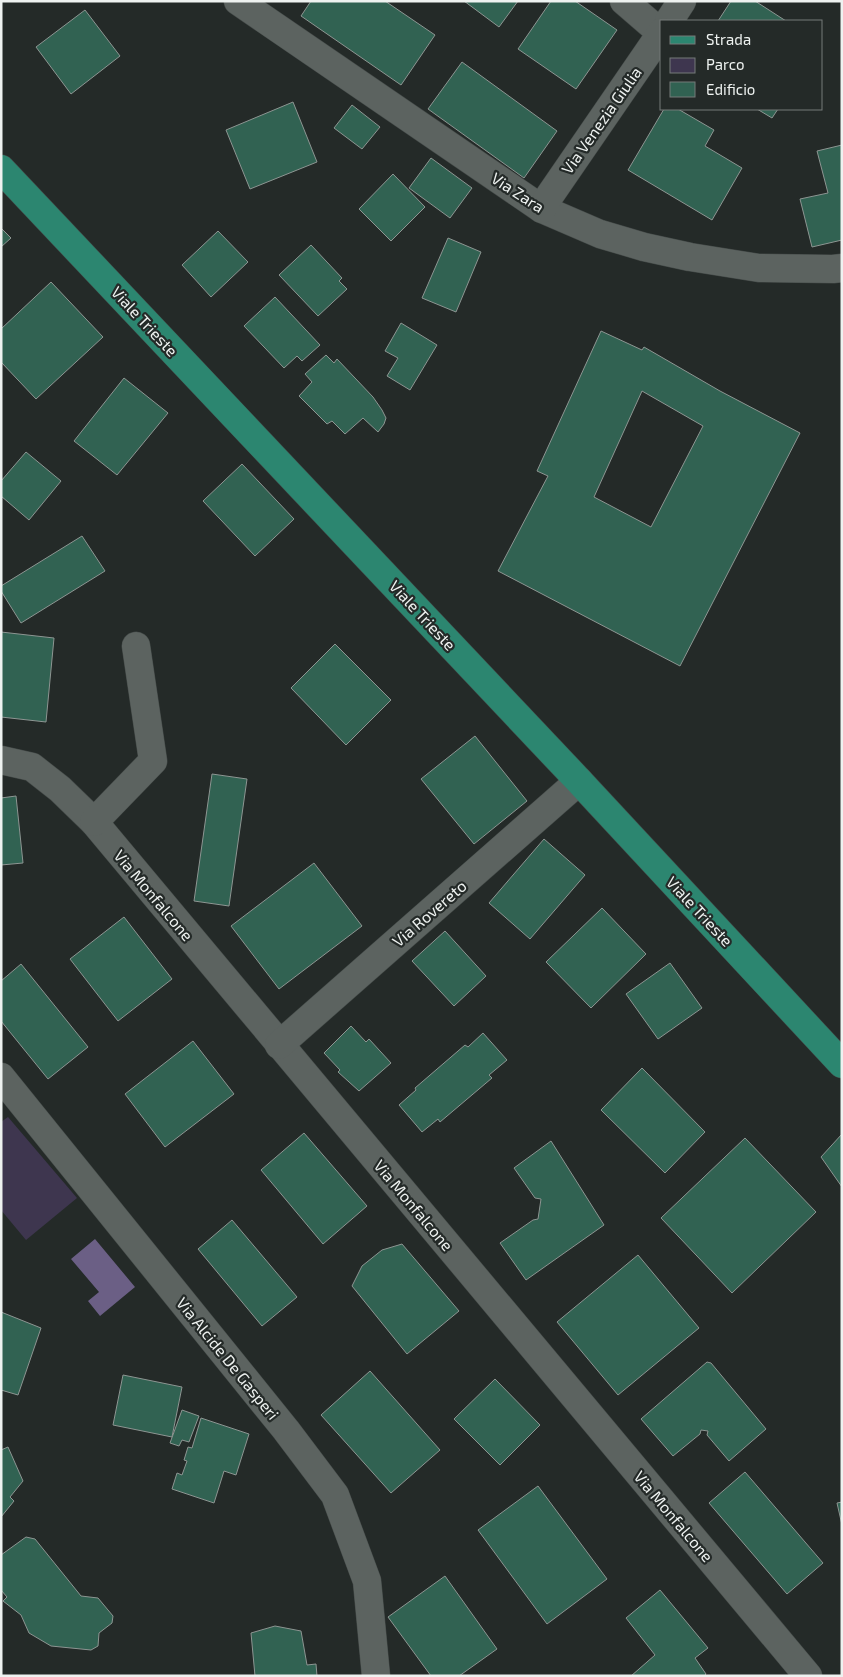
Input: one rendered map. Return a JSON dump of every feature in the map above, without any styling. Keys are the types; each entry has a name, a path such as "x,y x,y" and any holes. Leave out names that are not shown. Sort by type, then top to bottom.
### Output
{"main road":[{"name":"Viale Trieste","path":"1,169 579,781 842,1064"}],"street":[{"name":"Via Zara","path":"238,1 542,209 600,234 644,248 759,268 842,268"},
{"path":"624,1 660,30"},
{"path":"670,20 682,1"},
{"name":"Via Venezia Giulia","path":"542,209 660,35"},
{"path":"94,822 152,761 136,646"},
{"name":"Via Monfalcone","path":"1,760 32,767 60,789 94,822 808,1676"},
{"name":"Via Rovereto","path":"279,1045 579,781"},
{"name":"Via Alcide De Gasperi","path":"1,1077 286,1430 335,1495 367,1581 376,1676"}],"green space":[{"path":"8,1117 77,1198 26,1240 1,1210 1,1122"}],"shaded area":[{"path":"95,1239 135,1287 100,1316 88,1301 99,1292 71,1259"}],"building":[{"path":"311,1 385,1 435,35 401,85 301,16"},
{"path":"464,1 518,1 499,27"},
{"path":"551,1 575,1 617,30 576,89 518,49"},
{"path":"731,1 755,1 784,20 719,20"},
{"path":"85,10 120,56 71,94 36,47"},
{"path":"462,62 557,131 524,178 428,109"},
{"path":"293,102 317,162 250,189 226,130"},
{"path":"352,105 380,127 362,149 334,128"},
{"path":"663,110 680,110 714,130 705,146 742,168 712,220 628,170"},
{"path":"759,110 777,110 772,118"},
{"path":"842,145 842,240 812,247 800,199 828,193 817,151"},
{"path":"431,158 472,188 450,218 409,188"},
{"path":"393,174 425,207 391,241 359,209"},
{"path":"1,228 11,238 1,247"},
{"path":"218,231 248,262 211,297 182,265"},
{"path":"448,238 481,252 456,312 422,298"},
{"path":"311,245 342,278 339,281 347,289 318,316 279,275"},
{"path":"51,282 103,337 36,399 1,362 1,329"},
{"path":"275,297 320,345 302,361 297,356 284,368 244,326"},
{"path":"401,323 437,345 410,390 387,376 398,358 385,351"},
{"path":"601,331 642,350 644,347 720,391 800,433 680,666 498,571 548,476 537,471","holes":["642,391 703,426 651,527 594,497"]},
{"path":"326,355 334,363 337,359 373,397 382,410 386,418 378,432 363,418 345,434 332,421 327,424 299,396 312,382 305,374"},
{"path":"124,378 168,413 117,475 74,441"},
{"path":"26,452 61,481 29,520 1,496 1,481"},
{"path":"242,464 294,519 255,556 203,501"},
{"path":"82,536 105,571 21,623 1,591 1,586"},
{"path":"1,632 54,638 46,722 1,717"},
{"path":"335,644 391,700 346,745 291,688"},
{"path":"475,736 527,801 474,844 421,779"},
{"path":"212,774 247,779 229,906 194,901"},
{"path":"16,796 23,863 1,865 1,798"},
{"path":"544,839 585,875 530,939 489,903"},
{"path":"314,863 362,926 279,989 231,926"},
{"path":"602,908 646,954 591,1008 546,962"},
{"path":"124,917 172,979 118,1021 70,959"},
{"path":"445,931 486,976 454,1006 412,961"},
{"path":"670,963 702,1008 658,1039 626,994"},
{"path":"21,964 88,1047 48,1079 1,1021 1,981"},
{"path":"351,1026 366,1042 369,1039 391,1063 359,1091 338,1072 340,1070 324,1053"},
{"path":"483,1033 507,1060 489,1075 492,1078 440,1122 438,1119 422,1132 399,1105 416,1090 415,1088 465,1045 468,1047"},
{"path":"193,1041 234,1094 165,1147 125,1094"},
{"path":"642,1068 705,1132 665,1173 601,1110"},
{"path":"304,1133 367,1206 323,1244 261,1170"},
{"path":"842,1134 842,1187 821,1157"},
{"path":"745,1138 816,1212 732,1293 661,1218"},
{"path":"551,1141 604,1225 526,1280 500,1243 533,1220 538,1219 541,1199 535,1198 514,1168"},
{"path":"232,1220 297,1297 262,1326 198,1249"},
{"path":"402,1244 459,1311 407,1354 352,1286 362,1266 382,1250"},
{"path":"638,1255 699,1328 618,1395 557,1322"},
{"path":"1,1312 41,1328 18,1395 1,1390"},
{"path":"707,1362 711,1363 766,1429 729,1461 707,1435 708,1431 701,1430 700,1434 673,1456 641,1419"},
{"path":"370,1371 440,1450 391,1493 321,1415"},
{"path":"123,1375 182,1387 172,1437 113,1425"},
{"path":"495,1379 540,1425 500,1465 454,1419"},
{"path":"182,1410 199,1416 189,1442 182,1440 179,1446 170,1443"},
{"path":"201,1418 249,1434 236,1475 224,1471 214,1503 172,1489 177,1473 182,1475 187,1461 184,1460 188,1447 192,1448"},
{"path":"8,1447 23,1481 10,1497 14,1501 1,1517 1,1450"},
{"path":"745,1472 823,1563 787,1594 709,1503"},
{"path":"538,1486 607,1579 547,1624 478,1530"},
{"path":"842,1502 842,1525 837,1503"},
{"path":"26,1537 35,1539 81,1596 98,1598 113,1616 112,1623 99,1633 98,1646 91,1650 51,1646 29,1633 21,1615 3,1601 7,1597 1,1590 1,1555"},
{"path":"445,1576 497,1649 459,1676 431,1676 388,1617"},
{"path":"660,1590 708,1648 695,1658 706,1674 704,1676 631,1676 655,1655 626,1618"},
{"path":"275,1626 301,1631 307,1665 316,1664 317,1676 255,1676 251,1633"}]}
